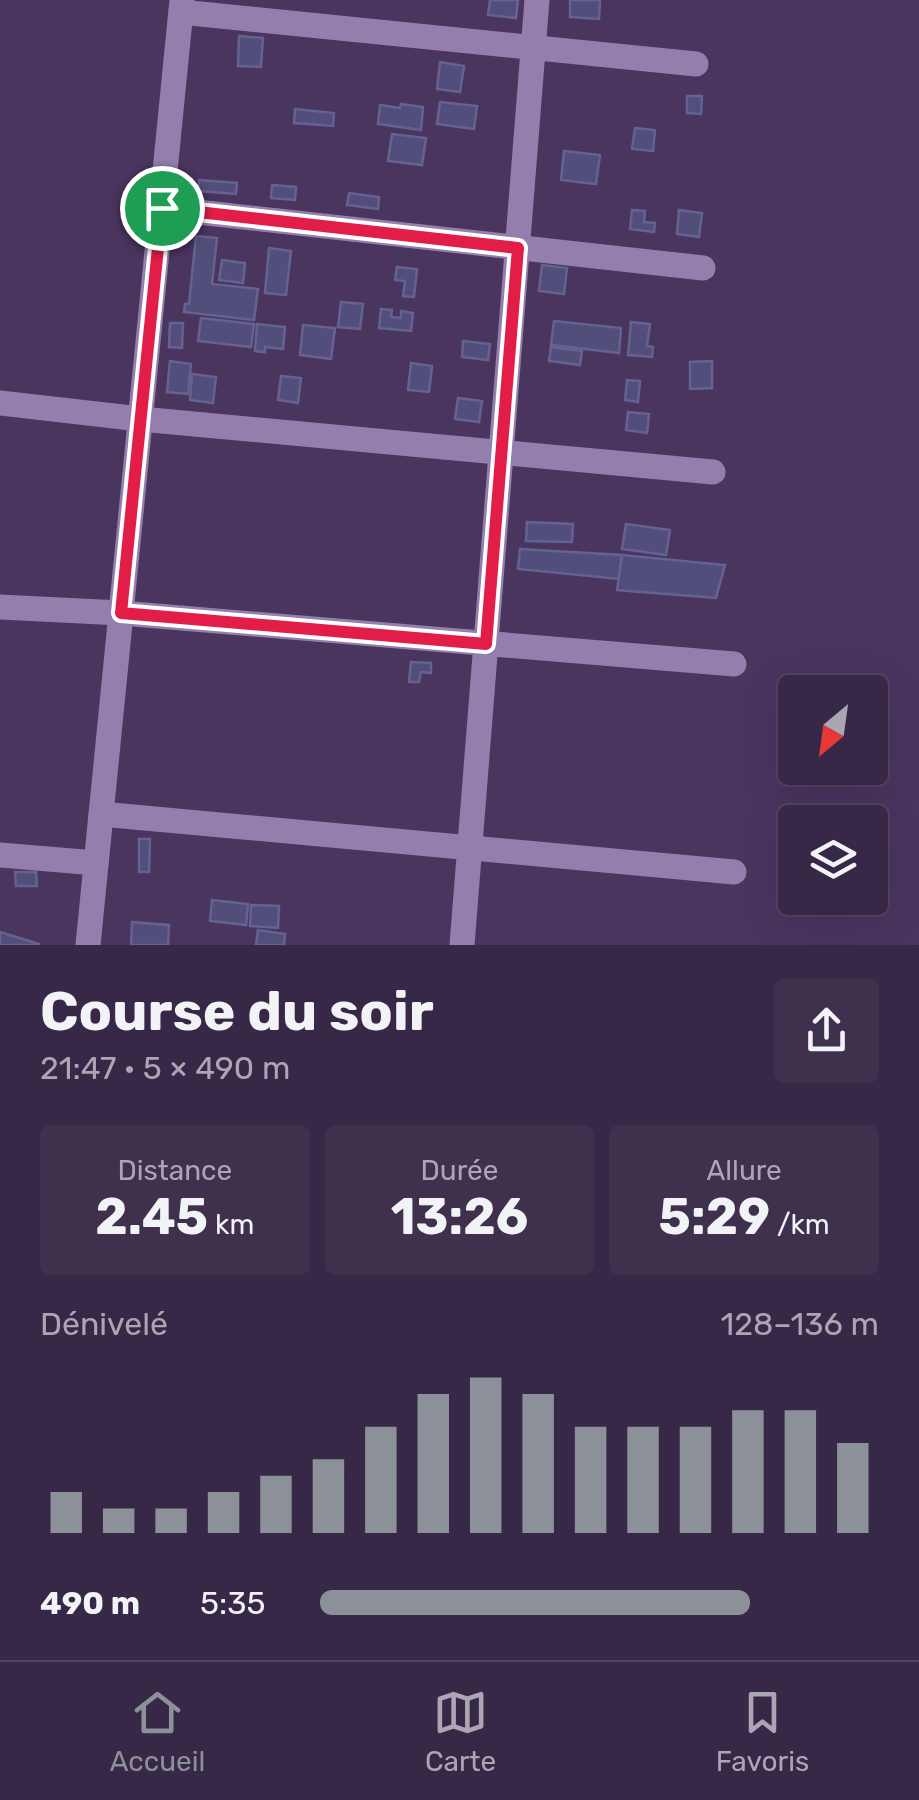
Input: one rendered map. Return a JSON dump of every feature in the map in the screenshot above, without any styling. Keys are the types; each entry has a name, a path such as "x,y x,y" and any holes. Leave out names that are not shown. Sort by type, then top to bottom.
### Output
{"street":[{"path":"462,945 538,0"},
{"path":"88,945 182,6 696,64"},
{"path":"162,208 703,268"},
{"path":"0,404 713,472"},
{"path":"0,607 121,613 734,664"},
{"path":"101,814 734,872"},
{"path":"0,855 96,863"}],"building":[{"path":"490,0 518,0 516,18 488,15"},
{"path":"570,0 600,0 599,19 570,17"},
{"path":"239,36 263,38 261,67 238,66"},
{"path":"440,62 464,66 460,92 437,89"},
{"path":"687,96 702,96 701,114 687,113"},
{"path":"440,102 477,106 474,129 437,124"},
{"path":"401,104 423,107 421,130 378,124 380,105 400,108"},
{"path":"295,109 334,113 333,126 294,123"},
{"path":"635,128 655,130 653,151 632,149"},
{"path":"392,134 426,138 422,165 388,161"},
{"path":"564,151 600,155 596,184 561,180"},
{"path":"199,180 237,183 236,194 199,191"},
{"path":"272,185 296,187 295,200 271,198"},
{"path":"349,193 379,197 378,209 347,205"},
{"path":"632,210 645,211 644,222 655,223 654,232 630,229"},
{"path":"679,210 702,213 699,237 677,234"},
{"path":"196,236 217,238 212,284 258,289 254,320 184,312 185,304 189,304"},
{"path":"269,248 291,251 286,295 265,293"},
{"path":"222,260 245,263 243,283 219,280"},
{"path":"542,265 567,268 564,294 539,291"},
{"path":"397,267 417,269 414,297 403,296 405,281 395,280"},
{"path":"341,302 363,304 360,329 338,327"},
{"path":"381,309 392,310 391,317 401,318 401,311 413,313 411,331 379,328"},
{"path":"201,318 254,324 251,347 198,341"},
{"path":"554,321 621,328 619,353 551,345"},
{"path":"631,322 650,324 647,346 653,347 652,357 628,355"},
{"path":"170,323 183,323 182,348 169,347"},
{"path":"257,324 285,327 283,349 265,347 265,352 255,351"},
{"path":"303,325 335,328 331,359 300,355"},
{"path":"463,341 490,344 488,360 462,357"},
{"path":"551,347 582,351 580,365 549,361"},
{"path":"170,361 191,364 188,394 167,392"},
{"path":"712,361 712,388 690,389 690,362"},
{"path":"411,363 432,366 429,392 408,390"},
{"path":"192,374 216,377 213,403 190,400"},
{"path":"281,376 301,378 298,403 278,400"},
{"path":"627,380 640,381 638,402 625,400"},
{"path":"458,398 482,401 479,422 455,419"},
{"path":"628,412 649,414 647,433 626,430"},
{"path":"527,522 573,524 572,542 526,541"},
{"path":"626,524 670,530 666,555 622,549"},
{"path":"520,549 622,555 619,579 518,569"},
{"path":"622,555 725,565 716,598 617,590"},
{"path":"411,662 431,663 431,673 421,672 419,682 409,682"},
{"path":"139,839 150,839 149,872 139,872"},
{"path":"15,872 36,872 37,886 16,886"},
{"path":"212,900 248,904 246,925 210,921"},
{"path":"251,905 279,906 278,928 250,926"},
{"path":"132,922 169,925 168,945 131,945"},
{"path":"258,930 285,934 284,945 256,945"},
{"path":"0,932 39,944 39,945 0,945"}],"route":[{"path":"162,208 518,248 486,644 121,613 162,208"}]}
